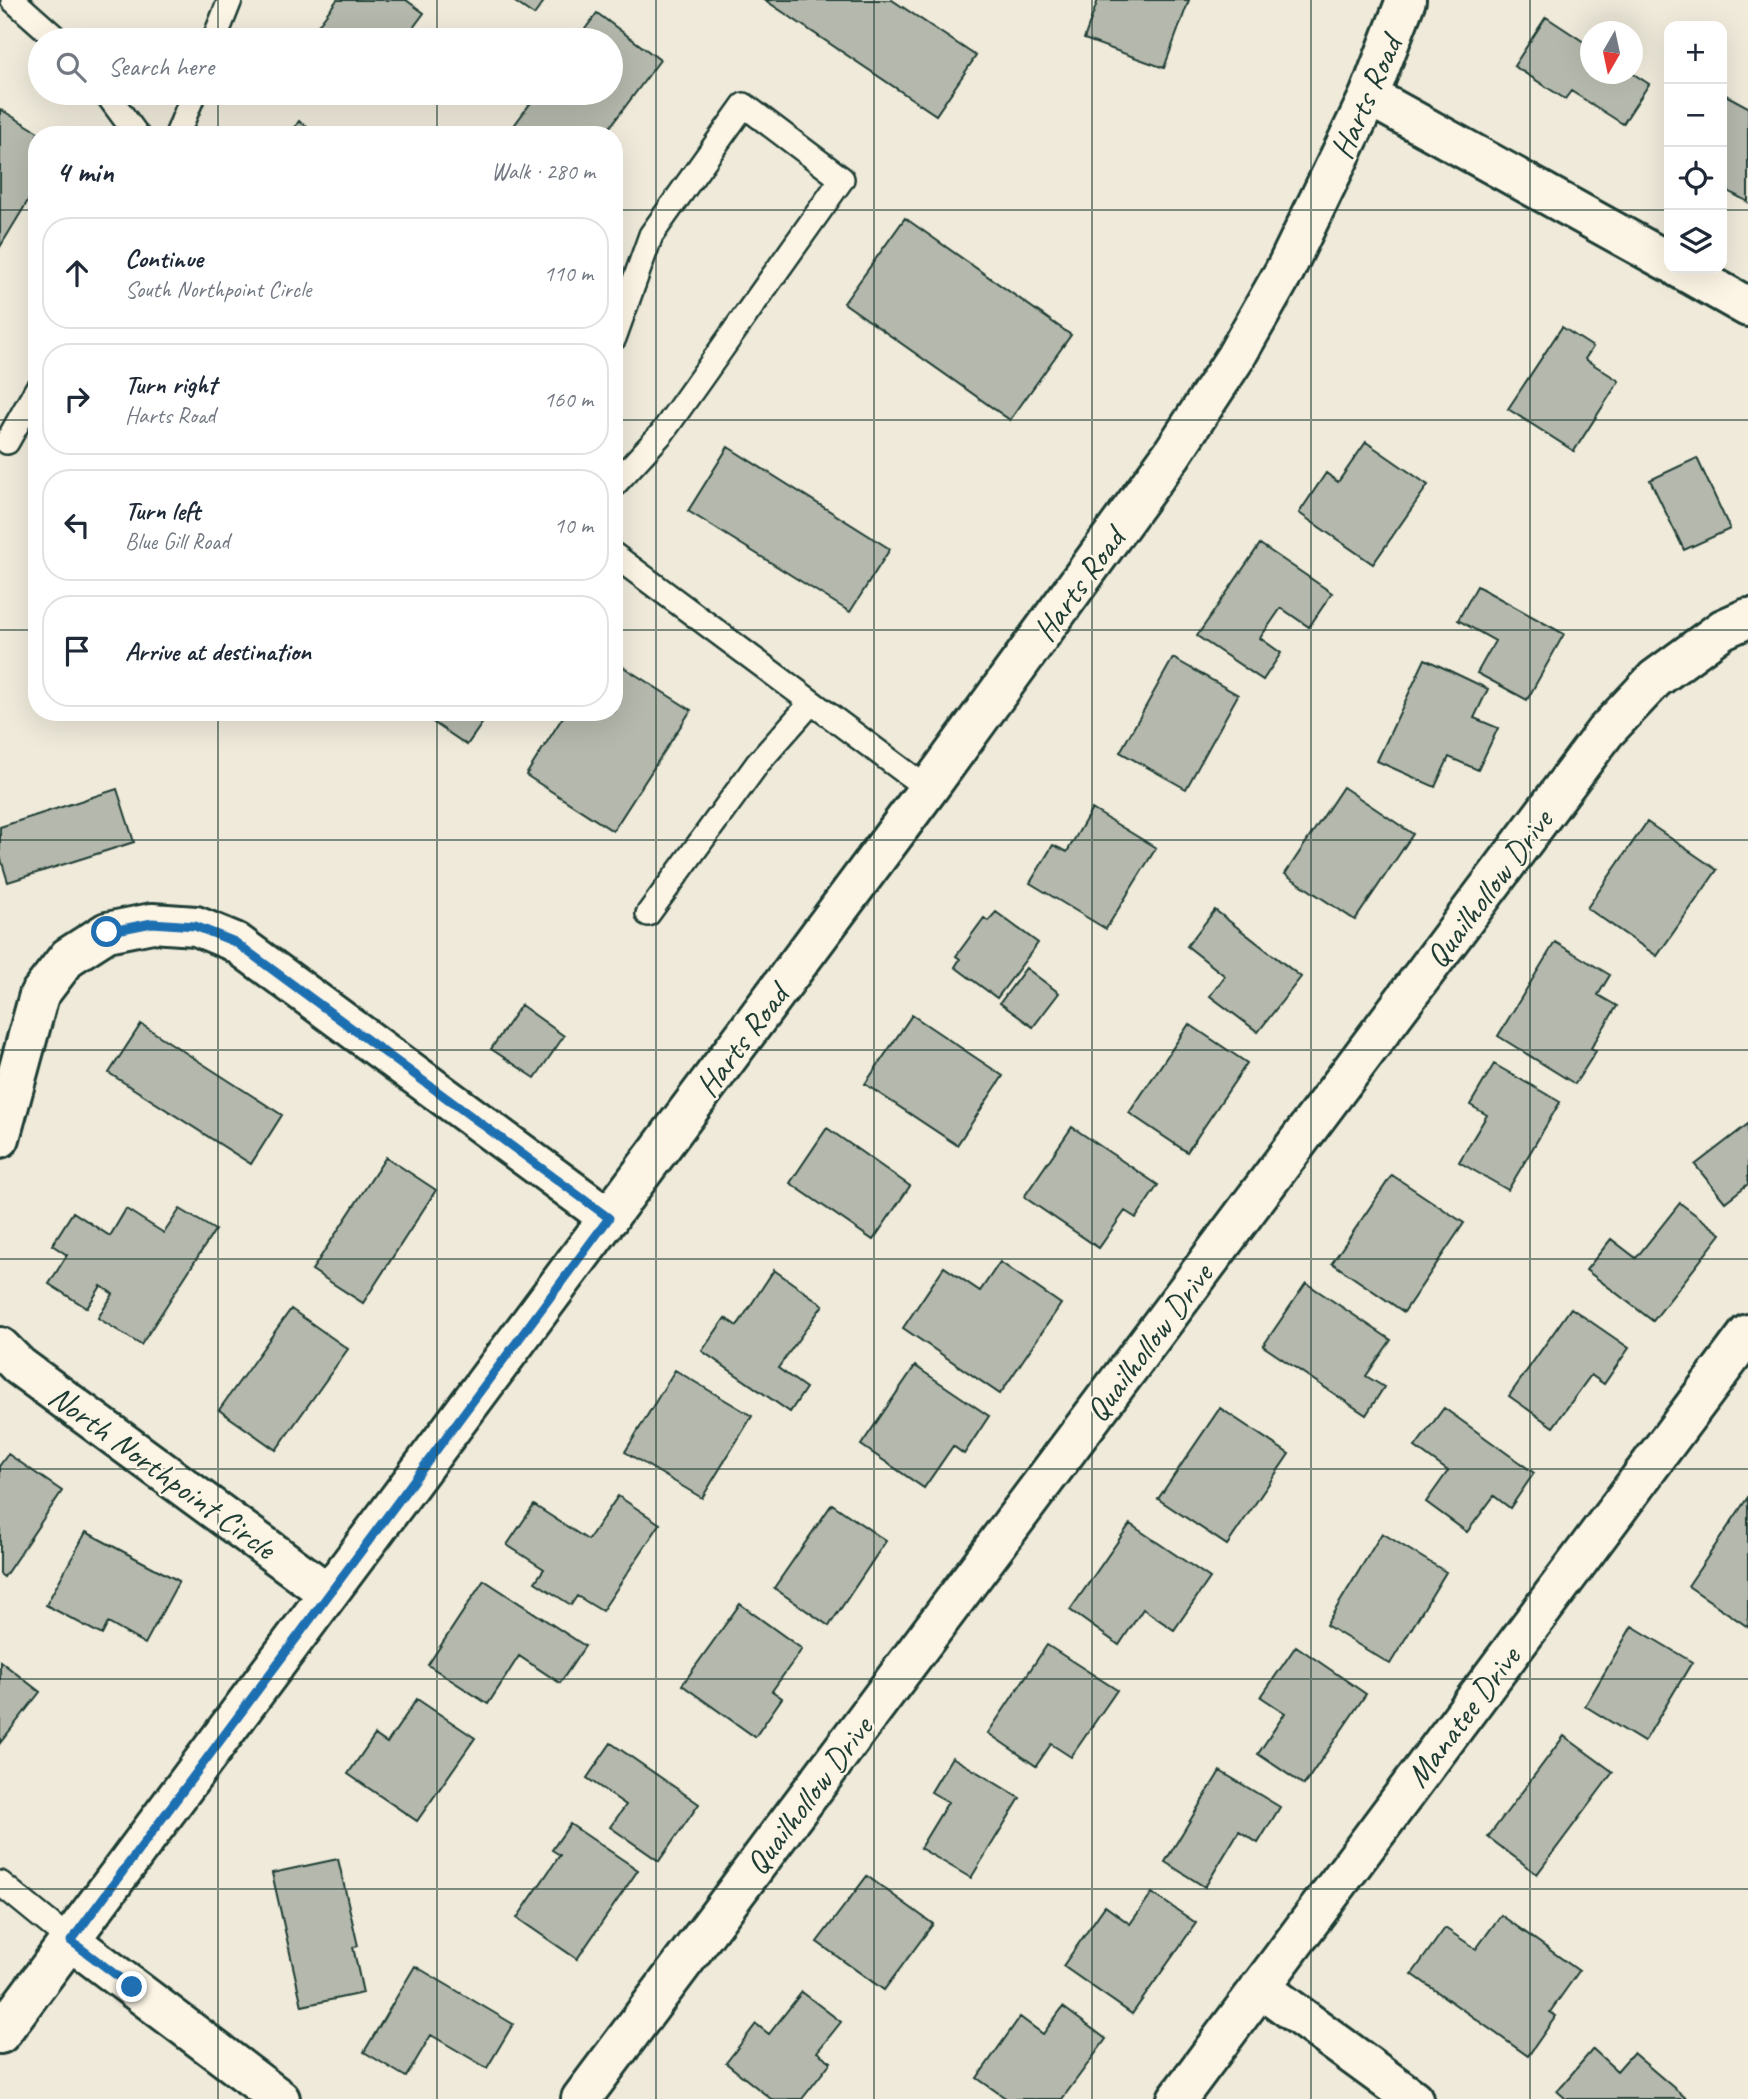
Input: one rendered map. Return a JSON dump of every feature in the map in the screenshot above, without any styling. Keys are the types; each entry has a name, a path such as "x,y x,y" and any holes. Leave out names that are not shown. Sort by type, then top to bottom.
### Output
{"street":[{"name":"Harts Road","path":"0,2035 928,789 1172,454 1235,358 1284,270 1369,96 1406,0"},
{"path":"1369,96 1664,259"},
{"path":"1688,273 1748,307"},
{"name":"Quailhollow Drive","path":"581,2099 1605,732 1655,679 1723,629 1748,618"},
{"path":"0,1139 39,995 68,957 107,932 152,923 195,926 235,942 609,1218"},
{"name":"Manatee Drive","path":"1177,2099 1748,1334"},
{"name":"North Northpoint Circle","path":"0,1347 19,1366 328,1593"},
{"path":"71,1941 279,2099"},
{"path":"1260,1987 1413,2099"}],"lane":[{"path":"13,0 44,28"},
{"path":"219,28 230,0"},
{"path":"115,105 130,126"},
{"path":"181,126 189,105"},
{"path":"623,313 651,235 744,105 842,179 662,433 623,475"},
{"path":"7,442 28,405"},
{"path":"623,562 928,789"},
{"path":"649,914 758,763 811,703"},
{"path":"0,1883 71,1941"}],"building":[{"path":"337,0 406,0 424,13 413,28 316,28"},
{"path":"512,0 545,0 534,15"},
{"path":"765,0 892,0 976,56 936,115"},
{"path":"1098,0 1189,0 1164,68 1084,39"},
{"path":"597,13 617,28 586,28"},
{"path":"1546,17 1580,39 1580,84 1643,84 1643,80 1649,84 1623,124 1571,91 1565,99 1514,66"},
{"path":"623,32 660,60 611,126 514,126 529,105 623,105"},
{"path":"1727,96 1748,107 1748,202 1727,191"},
{"path":"0,109 28,126 28,201 0,247"},
{"path":"905,218 1071,335 1010,420 844,303"},
{"path":"1562,327 1593,347 1585,359 1619,381 1574,451 1508,409"},
{"path":"1366,442 1428,485 1373,564 1299,513 1326,473 1338,482"},
{"path":"728,447 890,549 850,612 688,511"},
{"path":"1697,458 1730,529 1684,550 1650,480"},
{"path":"1260,544 1332,593 1309,627 1281,608 1260,638 1281,653 1263,680 1197,636"},
{"path":"1477,586 1564,634 1527,700 1477,673 1495,641 1458,620"},
{"path":"1173,658 1238,695 1186,789 1120,752"},
{"path":"1425,659 1488,689 1474,718 1498,728 1478,770 1449,757 1435,787 1377,761"},
{"path":"623,667 691,710 613,831 526,775 560,721 623,721"},
{"path":"431,721 484,721 467,745"},
{"path":"1343,787 1413,834 1355,920 1285,874"},
{"path":"117,789 134,842 8,882 0,856 0,827"},
{"path":"1092,809 1156,848 1106,929 1030,883 1053,845 1067,852"},
{"path":"1647,822 1717,870 1657,956 1587,908"},
{"path":"1215,910 1301,977 1258,1032 1210,996 1225,976 1187,946"},
{"path":"996,912 1038,943 997,998 955,967 960,959 956,956 984,918 988,921"},
{"path":"1555,942 1610,975 1598,995 1617,1006 1591,1048 1596,1051 1575,1084 1498,1036"},
{"path":"1026,968 1059,993 1033,1027 1000,1003"},
{"path":"521,1005 564,1036 535,1078 491,1049"},
{"path":"912,1015 1003,1076 957,1145 865,1084"},
{"path":"141,1024 282,1115 251,1164 109,1073"},
{"path":"1189,1024 1247,1063 1187,1152 1129,1113"},
{"path":"1494,1064 1560,1102 1508,1190 1459,1162 1487,1115 1470,1105"},
{"path":"1748,1124 1748,1184 1725,1202 1695,1165"},
{"path":"1072,1127 1158,1185 1136,1218 1125,1211 1099,1248 1024,1197"},
{"path":"827,1128 910,1186 873,1240 790,1183"},
{"path":"386,1157 436,1190 363,1303 312,1270"},
{"path":"1392,1175 1464,1223 1404,1312 1332,1263"},
{"path":"1680,1203 1721,1234 1653,1321 1586,1270 1611,1239 1636,1258"},
{"path":"126,1209 164,1233 180,1209 215,1230 141,1345 98,1318 113,1294 101,1286 87,1308 49,1284 67,1255 52,1245 73,1212 110,1236"},
{"path":"1000,1262 1061,1304 1000,1394 903,1328 944,1267 980,1291"},
{"path":"774,1270 823,1305 778,1368 806,1388 790,1412 702,1351 725,1318 737,1326"},
{"path":"1306,1283 1391,1340 1366,1376 1384,1387 1366,1415 1263,1346"},
{"path":"1571,1308 1629,1348 1604,1384 1591,1375 1553,1427 1509,1396"},
{"path":"291,1309 348,1349 276,1450 219,1410"},
{"path":"915,1366 989,1416 964,1454 953,1446 924,1488 861,1445"},
{"path":"675,1370 752,1416 702,1498 625,1452"},
{"path":"1220,1408 1289,1454 1227,1545 1158,1499"},
{"path":"1444,1408 1534,1473 1510,1508 1494,1496 1467,1532 1426,1502 1448,1471 1415,1447"},
{"path":"8,1454 62,1491 4,1577 0,1574 0,1465"},
{"path":"618,1496 660,1524 602,1611 577,1596 571,1605 535,1582 544,1569 507,1545 534,1505 588,1540"},
{"path":"1748,1497 1748,1627 1688,1586"},
{"path":"832,1504 886,1541 829,1626 774,1588"},
{"path":"1130,1524 1210,1578 1174,1630 1143,1609 1119,1645 1070,1610"},
{"path":"86,1532 179,1581 145,1644 108,1623 102,1635 46,1605"},
{"path":"1382,1533 1446,1572 1390,1664 1326,1625"},
{"path":"484,1580 585,1646 560,1683 519,1656 488,1704 428,1665"},
{"path":"740,1604 802,1649 772,1691 782,1698 755,1737 682,1685"},
{"path":"1632,1626 1692,1662 1644,1742 1585,1706"},
{"path":"1047,1645 1117,1690 1071,1757 1051,1744 1036,1766 988,1733"},
{"path":"1296,1646 1366,1694 1304,1785 1258,1754 1285,1713 1261,1697"},
{"path":"0,1661 40,1692 0,1743"},
{"path":"417,1699 475,1738 417,1821 348,1774 375,1735 387,1743"},
{"path":"1564,1736 1613,1772 1537,1874 1488,1837"},
{"path":"611,1743 699,1804 659,1861 610,1827 626,1805 587,1778"},
{"path":"952,1757 1020,1798 971,1878 920,1848 948,1802 931,1792"},
{"path":"1220,1771 1280,1807 1258,1843 1239,1831 1205,1887 1165,1862"},
{"path":"570,1824 638,1870 577,1959 517,1918 560,1855 552,1850"},
{"path":"338,1859 358,1946 353,1947 363,1993 302,2006 272,1873"},
{"path":"867,1876 933,1924 884,1990 817,1942"},
{"path":"1152,1893 1196,1923 1132,2014 1063,1966 1105,1906 1130,1924"},
{"path":"1501,1915 1579,1971 1550,2012 1556,2016 1528,2056 1412,1974 1445,1928 1476,1949"},
{"path":"415,1966 513,2024 487,2068 431,2035 406,2077 364,2052"},
{"path":"802,1992 841,2022 817,2052 831,2062 802,2099 771,2099 726,2063 756,2024 769,2034"},
{"path":"1063,2007 1106,2039 1062,2099 1007,2099 977,2078 1020,2017 1043,2034"},
{"path":"1593,2049 1617,2071 1633,2053 1687,2099 1566,2099 1557,2091"}],"route":[{"path":"107,932 152,923 195,926 235,942 609,1218 71,1941 132,1987"}]}
